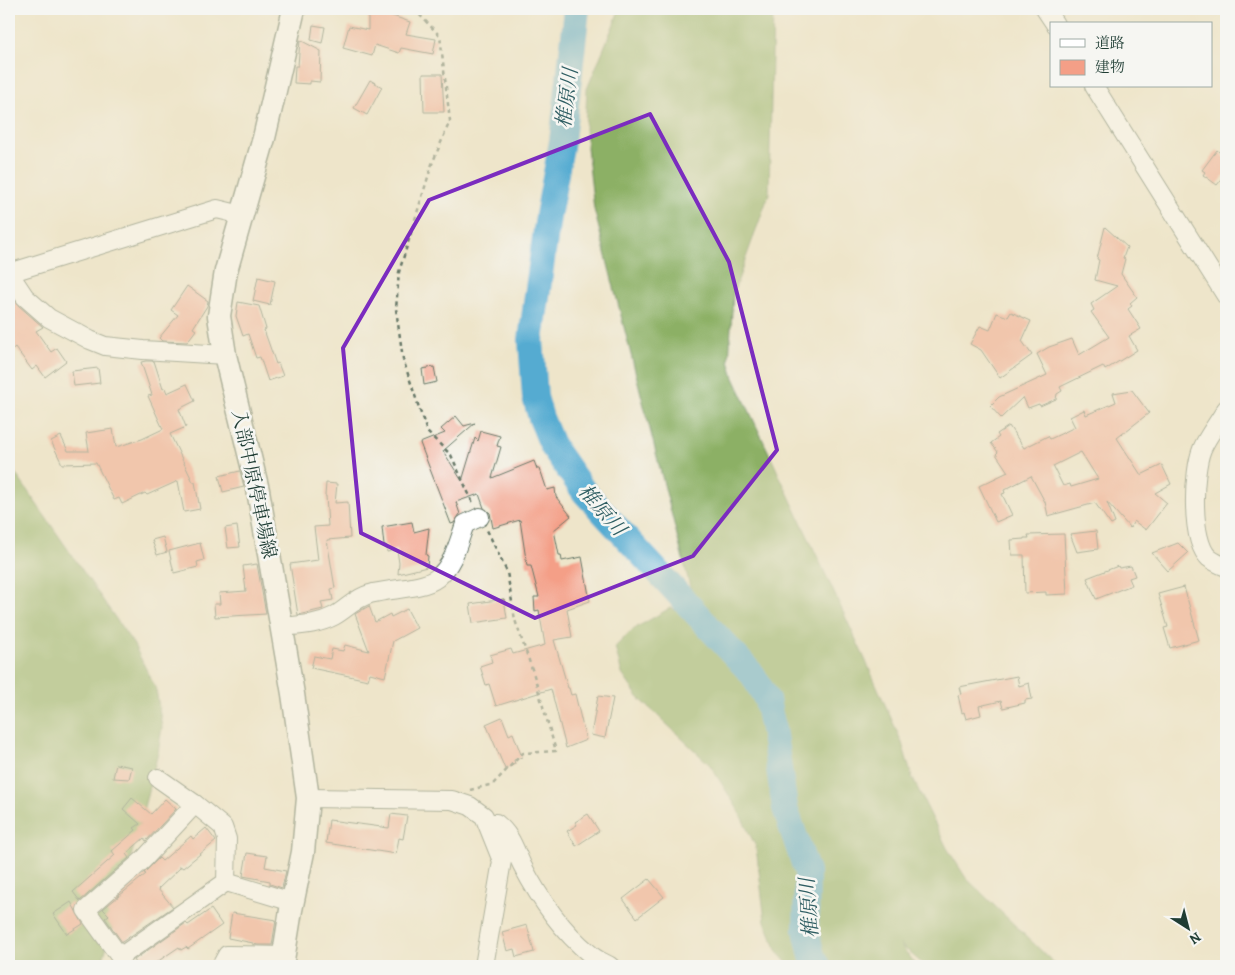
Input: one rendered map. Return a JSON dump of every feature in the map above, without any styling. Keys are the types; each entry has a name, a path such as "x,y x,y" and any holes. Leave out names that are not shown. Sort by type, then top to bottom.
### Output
{"main road":[{"name":"入部中原停車場線","path":"283,961 292,902 303,852 308,798 258,490 225,355 219,316 226,271 264,138 294,9"}],"street":[{"path":"1045,9 1054,22"},
{"path":"1095,88 1226,296"},
{"path":"225,355 105,346 49,318 25,297 9,273 217,209 242,215"},
{"path":"1226,409 1202,449 1195,480 1195,504 1200,541 1208,557 1226,567"},
{"path":"281,627 314,624 335,616 357,599 371,594 426,584 436,579 447,569 452,560 465,524 480,516"},
{"path":"158,778 223,826 226,839 226,882"},
{"path":"308,798 452,800 470,806 484,816 502,861 484,966"},
{"path":"194,804 143,860 86,910 120,958 226,882"},
{"path":"488,823 496,823 506,831 522,866 559,922 591,955 610,966"},
{"path":"226,882 292,902"},
{"path":"221,966 227,955 283,961"}],"path":[{"path":"414,9 440,36 450,121 432,164 398,272 396,309 403,359 427,432 451,455 507,572 515,620 533,672 556,751 523,753 493,784 458,793 452,800"}],"highlighted area":[{"path":"650,114 729,262 777,450 693,556 535,618 361,533 343,348 429,200"}],"green space":[{"path":"620,9 773,9 769,194 733,294 729,361 734,378 865,659 902,743 912,777 947,848 966,878 1057,966 925,966 900,944 916,966 790,966 778,953 765,921 756,847 737,808 710,765 638,697 622,674 615,647 632,630 670,608 698,618 594,209 585,129 587,89"},
{"path":"9,464 134,645 156,689 162,727 158,753 101,966 9,966"}],"building":[{"path":"387,14 410,22 406,34 436,39 433,54 401,48 399,53 375,45 372,56 343,48 349,26 368,30 368,16"},
{"path":"313,25 325,27 322,43 311,40"},
{"path":"300,40 321,51 320,82 310,81 310,84 294,83 295,66 298,66"},
{"path":"423,74 442,74 444,112 424,112"},
{"path":"370,80 382,87 367,115 354,108"},
{"path":"1217,150 1226,158 1226,174 1217,185 1203,175 1205,172 1202,170"},
{"path":"1105,227 1127,247 1123,258 1125,259 1121,274 1137,297 1130,303 1132,306 1128,309 1141,329 1129,336 1137,350 1105,370 1103,366 1060,387 1062,391 1057,394 1056,399 1040,406 1039,404 1028,408 1023,397 1001,418 990,406 999,397 1047,375 1037,354 1049,347 1072,339 1079,355 1109,337 1091,312 1094,310 1091,304 1117,286 1095,280 1099,260 1097,259"},
{"path":"258,277 275,281 270,305 253,301"},
{"path":"187,286 208,301 207,306 193,328 196,330 187,342 162,341 159,338 178,315 171,310"},
{"path":"9,292 18,305 43,327 36,331 51,352 57,348 66,361 45,377 37,366 32,370 15,347 9,352"},
{"path":"238,302 259,306 266,329 264,330 276,364 278,363 283,376 268,381 260,357 256,358 248,334 243,336 236,316"},
{"path":"1011,312 1031,321 1022,341 1032,355 1000,378 981,350 970,344 980,326 990,330 997,313 1008,317"},
{"path":"154,361 163,389 165,388 167,393 187,384 195,401 179,409 186,427 170,434 193,482 195,482 200,509 184,512 178,481 122,504 119,498 114,500 96,463 62,464 51,441 61,436 68,451 89,451 86,433 113,429 116,447 142,439 163,429 148,396 152,395 141,362"},
{"path":"434,367 437,382 424,385 422,369"},
{"path":"98,368 100,383 74,386 72,371"},
{"path":"1132,390 1149,413 1117,438 1141,475 1162,465 1171,484 1155,493 1167,503 1146,530 1134,521 1130,528 1107,502 1115,523 1111,525 1095,503 1048,516 1045,502 1031,476 1004,490 1005,493 1002,494 1012,515 996,522 979,486 1008,472 991,443 999,437 997,434 1009,426 1024,448 1048,436 1050,439 1075,427 1070,417 1084,410 1086,415 1116,402 1113,393","holes":["1081,452 1098,479 1071,487 1070,484 1063,486 1053,466"]},
{"path":"456,416 464,426 475,423 443,451 462,481 475,438 478,441 481,431 500,436 497,446 501,447 492,478 534,461 537,469 540,469 547,490 555,488 556,497 571,516 554,530 559,555 561,555 562,561 582,557 590,601 567,609 572,637 554,640 568,688 571,695 575,694 586,740 566,748 551,689 496,706 489,684 486,685 480,666 492,662 490,655 511,649 513,654 545,645 539,610 535,611 534,597 539,597 531,566 527,566 520,520 493,528 490,513 484,508 479,494 456,502 460,514 454,523 451,524 420,443 445,433 441,429"},
{"path":"240,471 244,487 223,492 219,476"},
{"path":"326,483 337,484 335,503 348,502 350,538 327,540 335,588 331,589 333,600 321,602 323,609 298,615 290,564 318,560 314,527 328,526 325,496"},
{"path":"412,522 414,532 429,528 426,555 428,556 427,567 398,574 397,550 387,552 386,545 384,546 382,527"},
{"path":"237,526 240,547 228,548 225,528"},
{"path":"1096,531 1098,549 1077,552 1070,534"},
{"path":"1064,534 1067,594 1025,593 1024,555 1012,555 1011,540 1029,538 1028,535"},
{"path":"163,537 167,552 157,555 152,540"},
{"path":"200,543 204,560 197,562 198,567 174,573 169,551"},
{"path":"1178,543 1188,553 1168,571 1152,553"},
{"path":"257,564 266,614 215,617 214,604 220,604 219,593 246,591 243,566"},
{"path":"1118,566 1119,568 1131,566 1135,576 1129,578 1132,585 1096,599 1087,578"},
{"path":"1184,587 1199,640 1170,648 1164,628 1168,627 1158,594"},
{"path":"504,599 507,618 473,623 470,604"},
{"path":"369,606 375,622 390,614 391,617 407,609 417,628 393,641 385,677 370,673 368,680 311,668 314,656 330,659 332,649 343,651 345,645 369,651 355,614"},
{"path":"1017,676 1019,686 1029,683 1032,699 1025,700 1025,703 1003,708 1001,701 979,706 981,715 966,719 964,712 962,713 958,695 961,694 959,687"},
{"path":"598,696 613,698 605,738 591,735"},
{"path":"502,717 509,735 513,733 522,757 514,760 515,764 505,769 486,724"},
{"path":"116,764 132,767 129,779 113,778"},
{"path":"132,798 151,814 165,799 176,809 146,841 144,838 126,854 129,858 80,901 73,892 115,855 112,851 136,830 134,828 140,824 123,809"},
{"path":"391,814 407,816 403,839 399,838 396,854 326,843 329,820 389,828"},
{"path":"588,814 599,831 576,846 567,831 577,825 575,822"},
{"path":"206,828 216,841 183,868 180,866 158,889 173,907 122,942 105,918 109,915 103,909 146,874 144,873 159,858 162,861 191,836 193,839"},
{"path":"247,853 267,856 265,867 286,871 282,888 270,884 270,881 243,876"},
{"path":"649,879 664,897 637,918 623,899"},
{"path":"71,902 83,924 67,934 53,914"},
{"path":"211,909 222,925 188,949 186,947 181,950 179,947 151,966 138,966 134,960 186,923 188,925"},
{"path":"232,913 276,920 272,945 258,945 228,938"},
{"path":"527,925 534,952 516,957 514,949 507,951 502,932"}],"waterway":[{"name":"椎原川","path":"577,9 562,141 548,216 531,340 535,397 553,447 585,493 753,675 767,700 785,808 807,872 806,930 812,956 818,966"}]}
